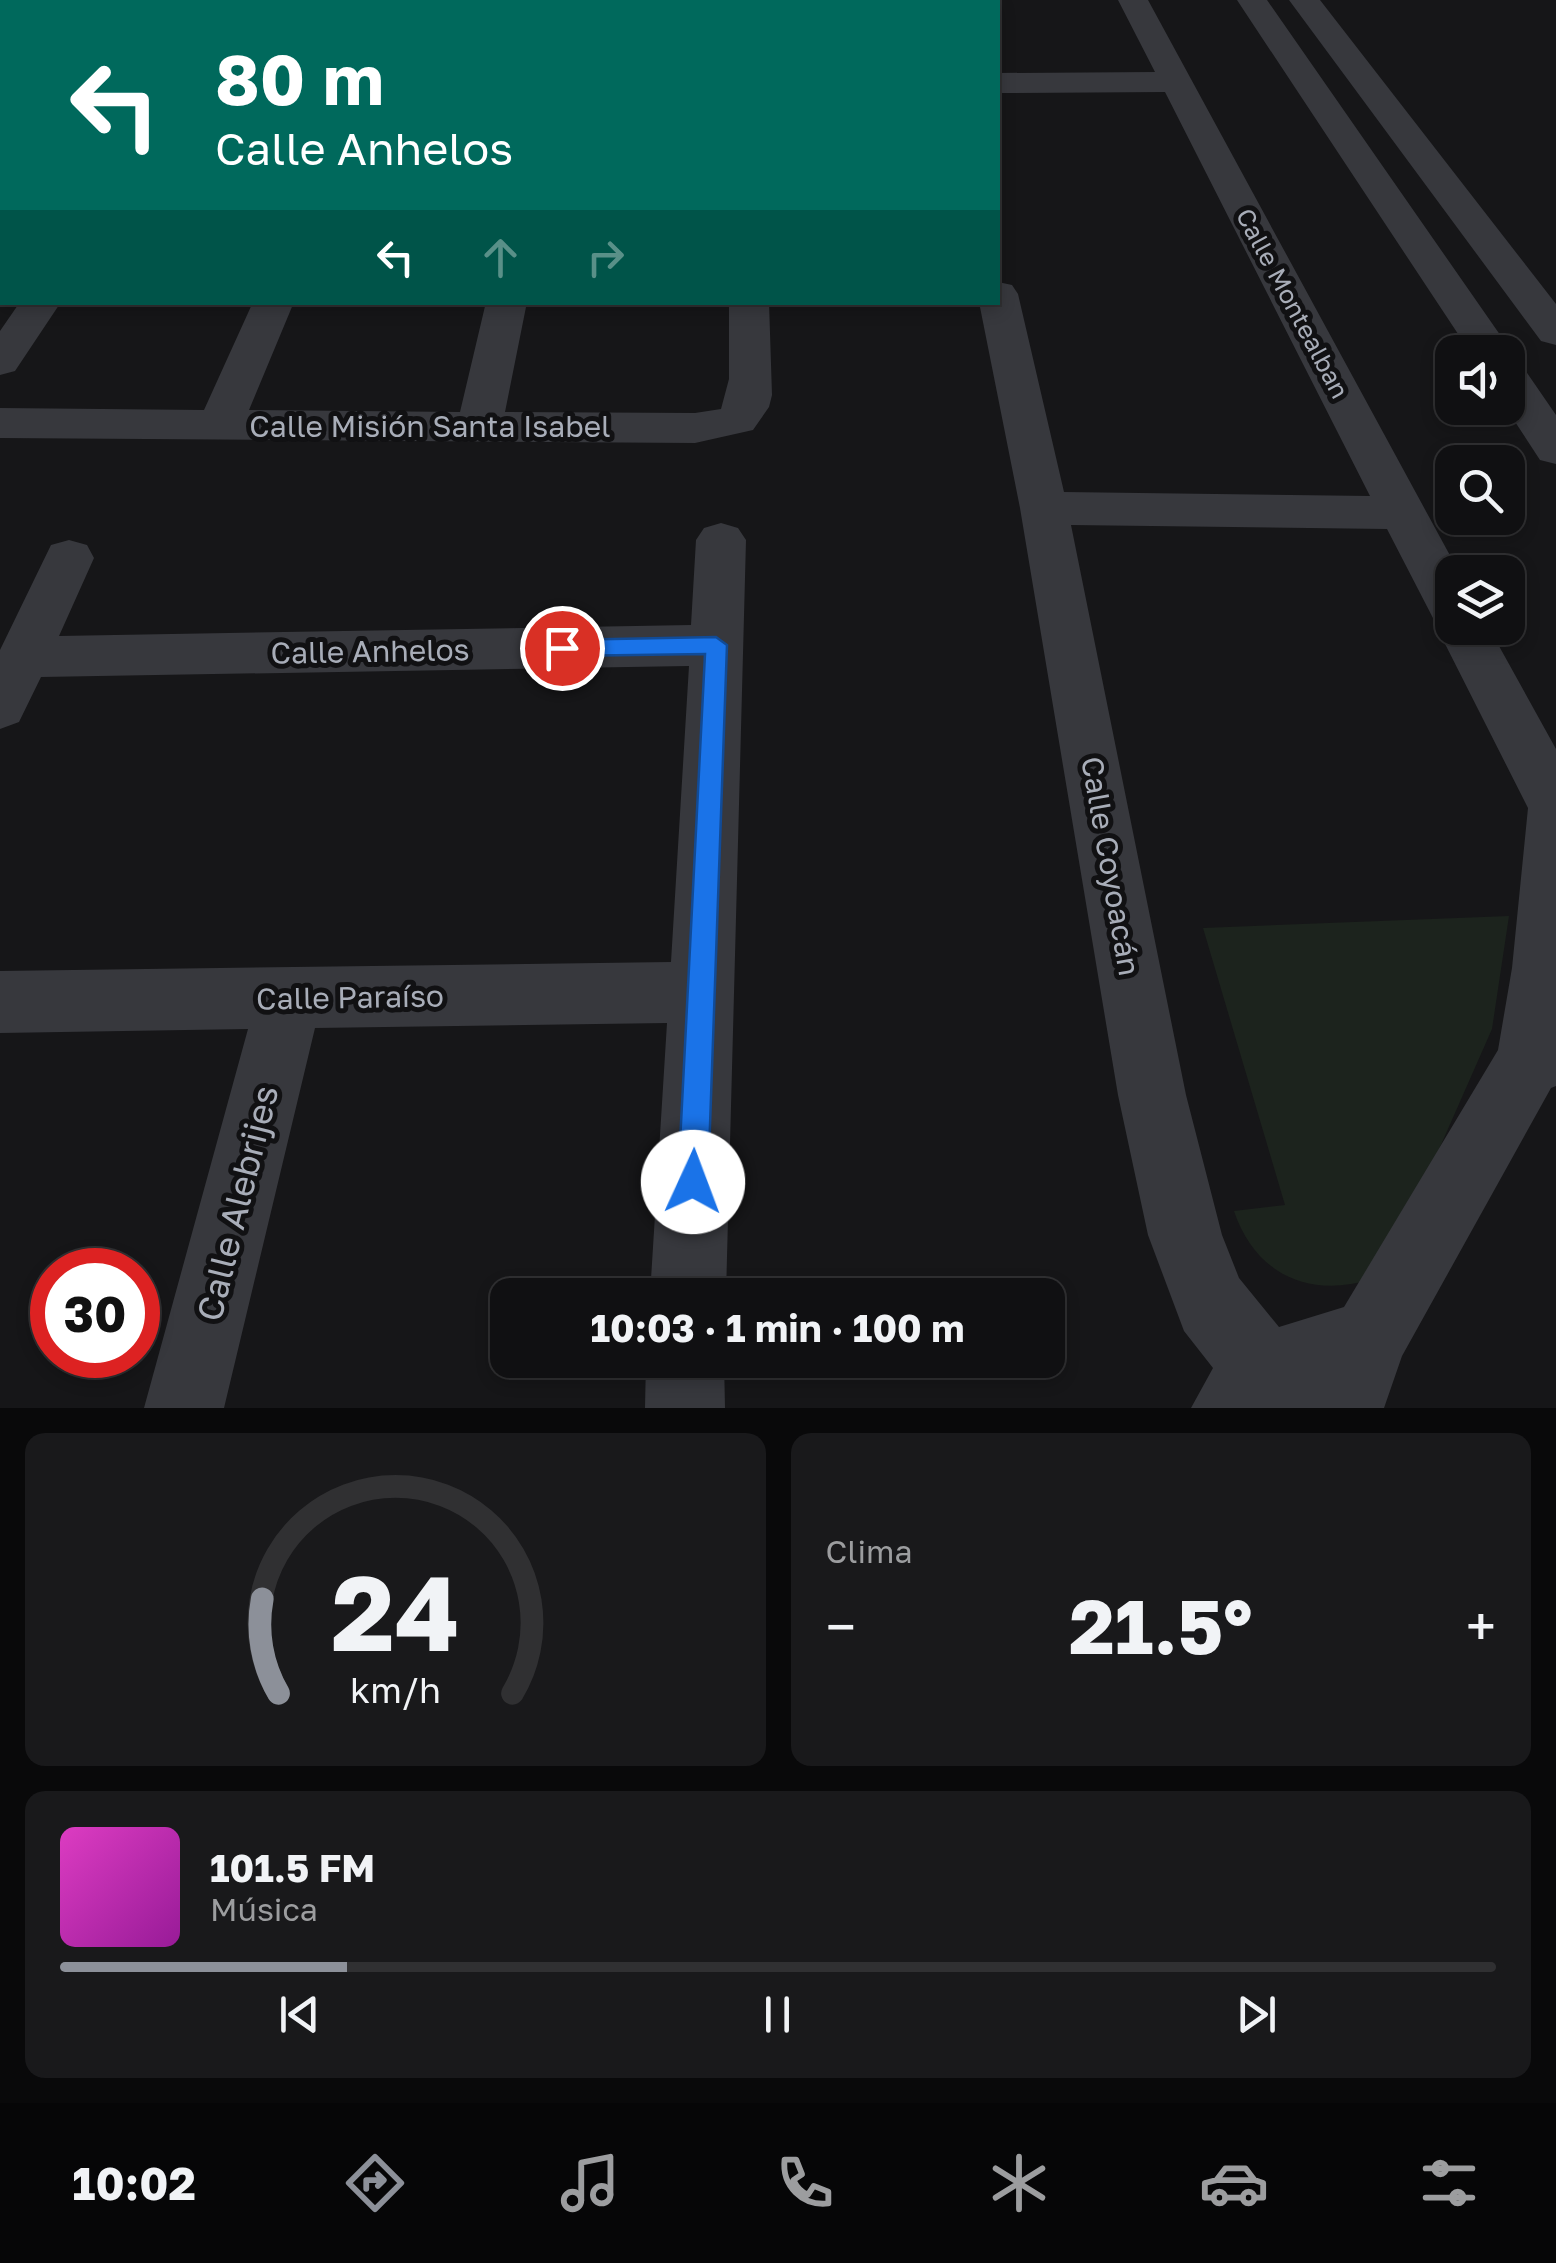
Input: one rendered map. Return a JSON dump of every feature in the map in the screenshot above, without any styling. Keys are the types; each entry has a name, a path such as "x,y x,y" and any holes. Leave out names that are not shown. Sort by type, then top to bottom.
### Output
{"street":[{"name":"Calle Montealban","path":"1134,0 1435,574"},
{"path":"1252,0 1479,335"},
{"path":"1304,0 1556,332"},
{"path":"1000,83 1177,82"},
{"name":"Calle Coyoacán","path":"1000,303 1044,508 1152,1095 1185,1235 1210,1304 1262,1396"},
{"path":"0,362 40,305"},
{"path":"220,425 273,305"},
{"path":"478,426 506,305"},
{"name":"Calle Misión Santa Isabel","path":"0,424 695,428 728,423 743,415 750,397 749,305"},
{"path":"1525,402 1556,449"},
{"path":"1044,508 1403,513"},
{"path":"689,1278 721,540"},
{"path":"0,707 69,558"},
{"name":"Calle Anhelos","path":"23,658 716,645"},
{"path":"1344,1408 1369,1338 1543,1056 1544,968 1556,807 1472,645"},
{"name":"Calle Paraíso","path":"0,1002 700,992"},
{"name":"Calle Alebrijes","path":"184,1408 289,998"},
{"path":"1262,1396 1369,1338"},
{"path":"685,1408 686,1378"}],"shaded area":[{"path":"1509,916 1492,1029 1440,1147 1372,1279 1327,1286 1287,1276 1270,1265 1243,1233 1234,1211 1285,1205 1203,928"}],"route":[{"path":"562,648 716,645 693,1182"}]}
